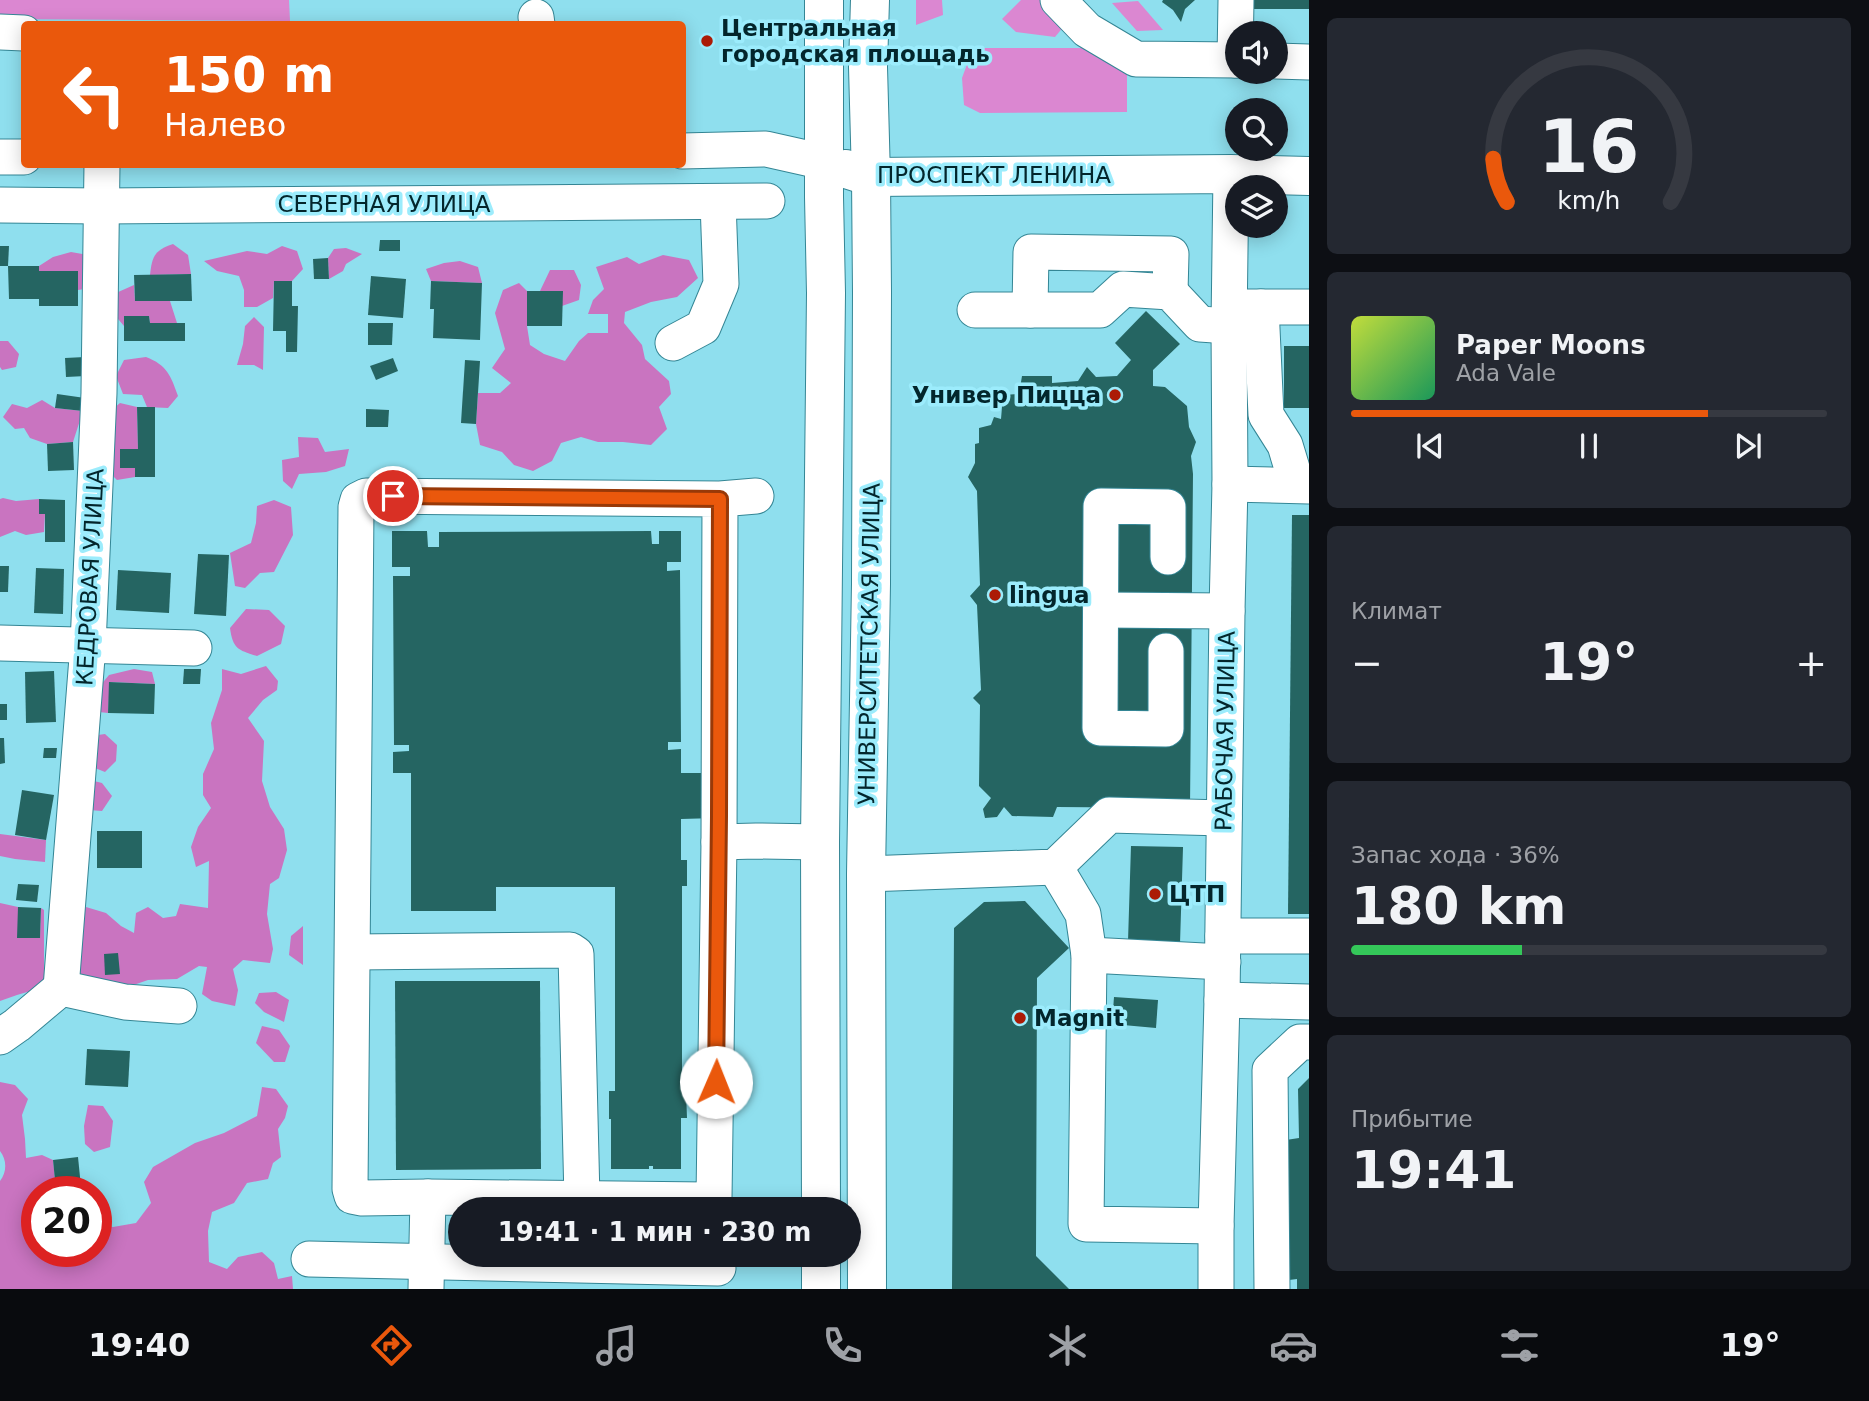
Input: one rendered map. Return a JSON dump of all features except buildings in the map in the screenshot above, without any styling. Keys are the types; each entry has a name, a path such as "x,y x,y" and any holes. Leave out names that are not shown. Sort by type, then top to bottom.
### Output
{"main road":[{"name":"УНИВЕРСИТЕТСКАЯ УЛИЦА","path":"821,1197 820,842 827,293 824,0"},
{"name":"УНИВЕРСИТЕТСКАЯ УЛИЦА","path":"867,1289 866,874 871,570 871,177 868,67 870,0"},
{"name":"ПРОСПЕКТ ЛЕНИНА","path":"871,177 1231,174 1309,176"},
{"path":"824,179 871,177"},
{"path":"821,1267 821,1289"}],"street":[{"path":"1059,0 1087,30 1136,59 1225,60"},
{"path":"1236,0 1236,21"},
{"path":"0,32 21,33"},
{"path":"1288,61 1309,62"},
{"path":"686,151 766,149 824,179"},
{"path":"0,157 21,157"},
{"name":"КЕДРОВАЯ УЛИЦА","path":"61,988 88,645 99,393 102,168"},
{"name":"РАБОЧАЯ УЛИЦА","path":"1216,1289 1230,445 1240,313 1231,174"},
{"name":"СЕВЕРНАЯ УЛИЦА","path":"0,205 767,201"},
{"path":"673,344 703,327 721,284 718,202"},
{"path":"1030,310 1031,252 1171,254 1170,292"},
{"path":"975,310 1100,310 1123,289 1170,292 1200,324 1240,313 1309,307"},
{"path":"1230,484 1303,486 1297,445 1266,415 1240,313"},
{"path":"1230,445 1297,445"},
{"path":"448,1197 362,1198 352,1196 350,1189 358,500 366,496 720,499 756,496"},
{"path":"713,1197 719,842 720,499"},
{"path":"1166,651 1166,729 1100,729 1101,506 1168,507 1168,557"},
{"path":"1101,610 1227,611"},
{"path":"0,643 194,648"},
{"path":"866,874 1055,867 1109,815 1224,818"},
{"path":"719,842 820,842"},
{"path":"1055,867 1083,914 1089,956 1086,1224 1216,1226"},
{"path":"1089,956 1223,949 1309,936"},
{"path":"353,952 570,950 576,954 582,1197"},
{"path":"0,1037 61,988 125,1002 179,1006"},
{"path":"1222,1000 1309,1002"},
{"path":"1272,1289 1270,1070 1300,1042 1309,1042"},
{"path":"426,1275 428,1197"},
{"path":"309,1259 426,1275 718,1268"}],"shaded area":[{"path":"0,0 289,0 290,21 0,19"},
{"path":"916,0 942,0 943,15 916,25"},
{"path":"1021,0 1050,0 1069,20 1055,37 1016,32 1002,19"},
{"path":"1138,1 1163,30 1137,31 1112,3"},
{"path":"973,48 1103,48 1127,73 1127,112 980,113 964,105 962,78"},
{"path":"173,244 188,255 191,274 150,275 156,255"},
{"path":"282,246 297,251 303,269 292,281 274,281 273,298 257,307 244,307 244,290 239,276 217,271 204,261 247,251 267,254"},
{"path":"346,248 362,254 329,279 328,258 334,249"},
{"path":"71,252 88,255 91,288 78,290 77,271 39,271 39,266 53,257"},
{"path":"663,255 689,260 698,278 677,297 651,302 625,312 624,323 642,345 645,359 669,381 671,394 659,407 667,429 651,445 598,442 581,437 561,443 552,461 533,471 514,465 502,452 480,445 476,424 478,393 500,393 511,383 492,368 505,349 495,313 503,290 519,283 527,291 530,345 544,354 565,361 588,333 608,333 608,314 588,314 593,300 604,289 596,267 627,257 639,264"},
{"path":"460,261 478,267 482,283 431,281 426,269"},
{"path":"550,270 574,270 581,285 579,300 562,306 562,291 540,291"},
{"path":"134,285 135,301 170,301 177,323 150,323 149,316 124,316 124,326 113,313 116,293"},
{"path":"254,317 264,327 263,370 254,365 237,365 245,326"},
{"path":"0,341 8,341 19,354 16,367 2,370 0,367"},
{"path":"146,357 164,368 173,383 178,396 168,408 147,407 142,395 123,394 116,376 124,360"},
{"path":"42,400 55,408 83,411 73,442 47,444 30,438 24,428 15,429 3,417 12,404 27,408"},
{"path":"120,403 137,407 138,449 120,449 120,467 135,468 135,477 117,480 108,471 108,413"},
{"path":"298,437 318,438 325,452 349,449 345,466 326,472 299,474 292,489 283,481 282,460 299,457"},
{"path":"0,499 16,501 39,499 39,514 45,514 44,532 26,535 15,531 0,537"},
{"path":"274,500 291,507 293,535 274,572 260,573 245,588 235,586 230,553 251,543 257,506"},
{"path":"246,609 269,610 285,626 281,644 257,656 235,645 230,628"},
{"path":"266,666 278,681 277,690 263,700 248,718 264,741 262,781 270,807 284,829 287,850 279,878 270,884 267,914 273,949 270,963 243,960 233,969 238,990 235,1006 212,1001 202,994 207,967 199,966 177,979 148,980 125,988 80,977 71,955 79,919 86,907 106,913 134,933 136,913 148,907 163,918 176,916 180,904 208,908 209,861 196,867 191,847 198,827 211,808 203,795 203,774 214,749 211,723 222,690 222,669 241,674"},
{"path":"134,669 152,672 155,684 110,682 108,713 99,712 95,692 109,675"},
{"path":"105,734 117,745 116,761 105,772 85,764 91,736"},
{"path":"90,780 102,783 112,796 102,811 89,810"},
{"path":"0,834 46,840 45,862 0,856"},
{"path":"0,903 18,907 18,938 40,938 41,908 44,910 44,987 0,1001"},
{"path":"303,926 303,965 289,955 291,936"},
{"path":"276,992 289,1000 284,1022 264,1012 255,1003 259,993"},
{"path":"262,1026 279,1030 290,1046 285,1062 274,1062 256,1043"},
{"path":"0,1082 15,1085 28,1099 22,1115 26,1158 42,1155 53,1160 55,1176 21,1176 21,1267 112,1267 112,1227 136,1223 151,1203 144,1182 153,1167 195,1143 224,1133 257,1116 262,1087 276,1089 288,1106 278,1129 281,1157 273,1163 268,1179 247,1183 234,1203 212,1212 208,1231 209,1262 227,1269 238,1257 262,1252 274,1263 278,1279 292,1276 293,1289 0,1289 0,1181 5,1166 0,1151"},
{"path":"88,1105 103,1106 113,1121 110,1147 94,1152 85,1144 84,1126"}],"place":[{"name":"Центральная городская площадь","path":"707,41"},
{"name":"Универ Пицца","path":"1115,395"},
{"name":"lingua","path":"995,595"},
{"name":"ЦТП","path":"1155,894"},
{"name":"Magnit","path":"1020,1018"}],"route":[{"path":"393,496 720,499 716,1082"}]}
